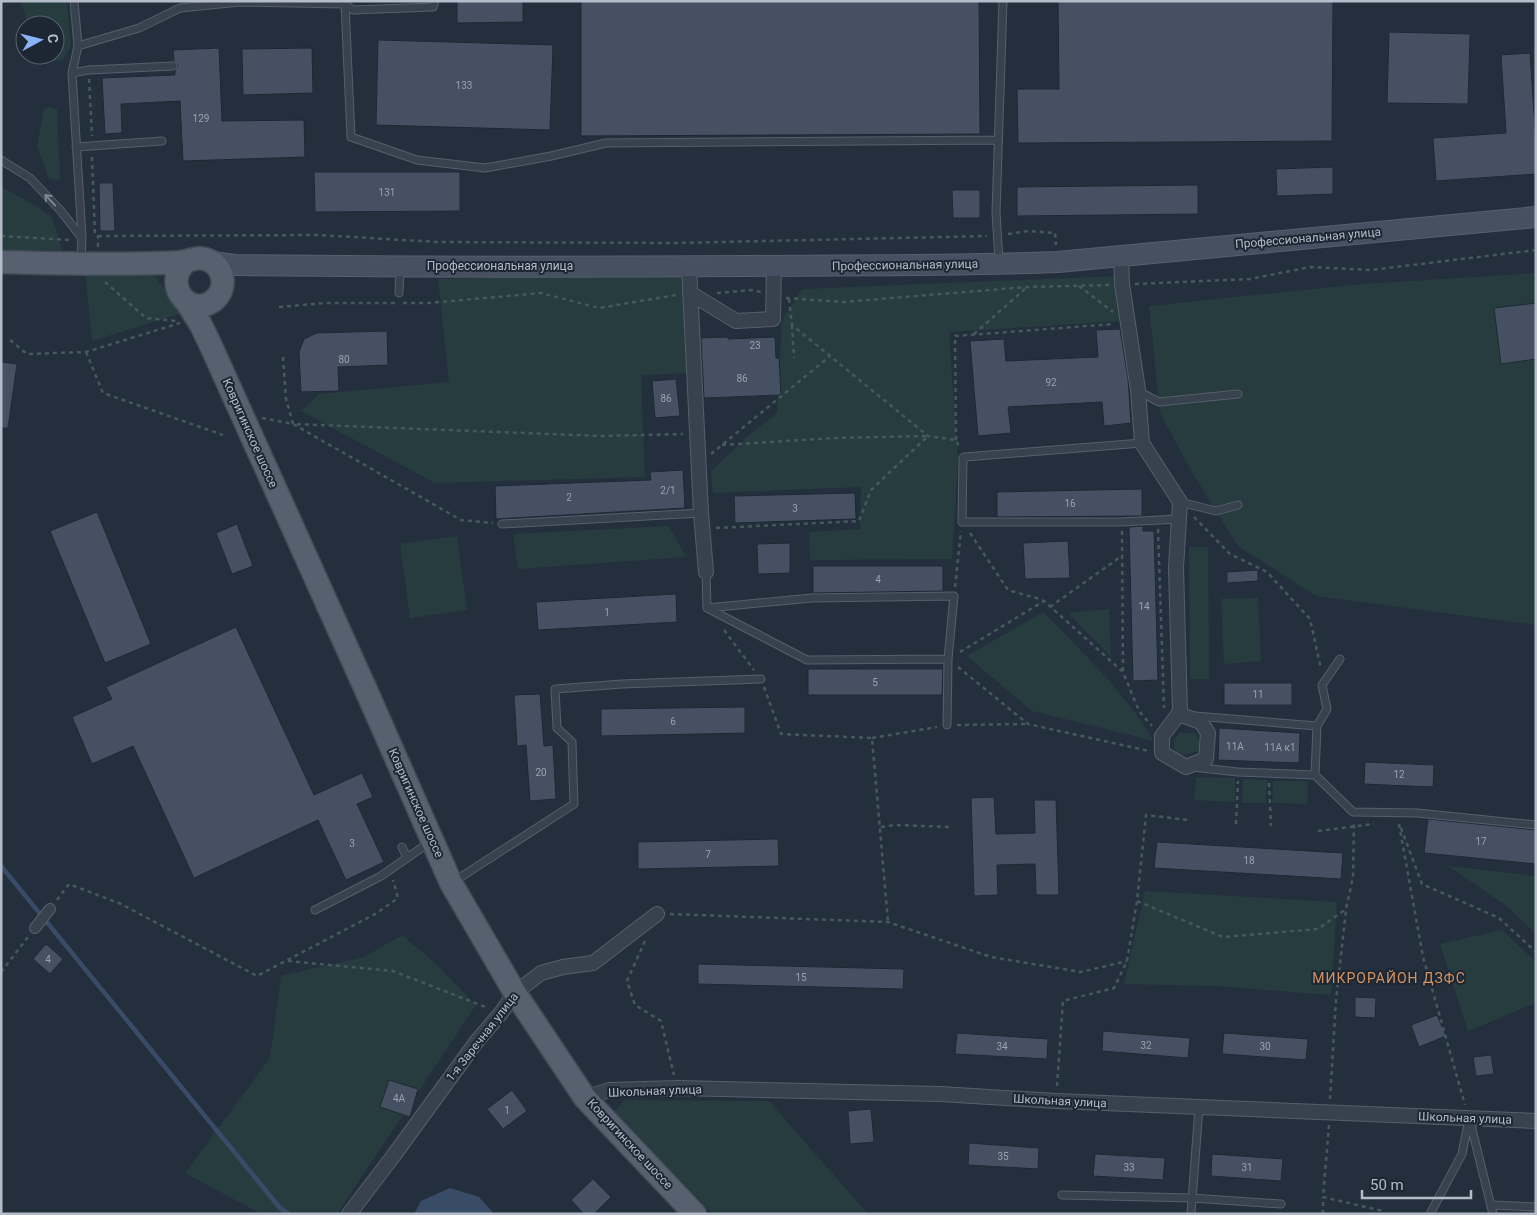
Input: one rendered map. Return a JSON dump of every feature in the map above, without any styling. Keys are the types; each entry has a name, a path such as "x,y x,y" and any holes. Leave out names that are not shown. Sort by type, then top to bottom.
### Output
{"main road":[{"name":"Профессиональная улица","path":"1,262 140,264 187,261 199,258 235,265 774,266 999,264 1058,262 1536,217"},
{"path":"187,261 178,271 181,293 199,305 216,296 223,278 217,266 212,262"},
{"name":"Профессиональная улица","path":"140,264 154,267 165,273 181,293"},
{"name":"Профессиональная улица","path":"216,296 239,278 271,265"},
{"name":"Ковригинское шоссе","path":"181,293 211,346 451,883 515,993 585,1098 695,1214"},
{"name":"Ковригинское шоссе","path":"211,346 206,314 216,296"}],"street":[{"path":"1121,256 1122,284 1138,390 1142,443 1180,502 1176,568 1180,712 1178,714 1163,734 1162,753 1186,767 1206,759 1208,734 1201,722 1178,714"},
{"path":"689,266 698,464 706,572"},
{"path":"690,293 736,321 773,319 774,266"},
{"path":"36,928 50,909"},
{"name":"1-я Заречная улица","path":"349,1214 477,1041 515,993 541,973 563,967 593,963 657,914"},
{"name":"Школьная улица","path":"585,1098 609,1090 678,1088 940,1094 1056,1101 1536,1121"}],"lane":[{"path":"74,1 78,46 72,73 76,146 82,239 90,264"},
{"path":"78,46 140,28 180,8 240,2 344,2 353,10 433,6 435,1"},
{"path":"999,264 996,212 1003,1"},
{"path":"344,2 351,137 417,160 485,168 551,156 606,143 998,140"},
{"path":"72,73 89,70 173,66"},
{"path":"76,146 162,141"},
{"path":"1,160 30,178 61,211 82,239"},
{"path":"399,293 400,266"},
{"path":"1138,390 1159,402 1238,394"},
{"path":"1142,443 964,458 962,522 1121,522 1178,519"},
{"path":"1180,502 1216,511 1238,505"},
{"path":"502,524 701,512"},
{"path":"706,572 708,608"},
{"path":"708,608 812,598 954,596 948,659 948,725"},
{"path":"708,608 807,660 948,659"},
{"path":"1315,775 1317,726 1327,709 1322,685 1340,659"},
{"path":"451,883 574,804 572,742 556,728 555,689 622,684 761,679"},
{"path":"1178,714 1317,726"},
{"path":"1186,767 1238,772 1315,775 1353,812 1417,814 1536,825"},
{"path":"315,910 390,870 432,840"},
{"path":"402,847 407,858"},
{"path":"1191,1214 1199,1107"},
{"path":"1469,1118 1493,1214"},
{"path":"1430,1214 1462,1154 1469,1118"},
{"path":"1062,1195 1192,1198 1281,1204"},
{"path":"1492,1205 1536,1206"}],"path":[{"path":"10,340 27,354 86,352 183,322 146,318 100,278 90,264 96,236 89,70"},
{"path":"1,236 82,239 96,236 319,235 437,242 676,242 997,235 1028,230 1055,233 1061,286"},
{"path":"280,307 325,303 429,303 541,293 599,308 690,293 707,294 752,290 789,299 844,302 1027,287 1250,279 1310,267 1371,270 1536,250"},
{"path":"1078,286 1128,323"},
{"path":"973,335 1027,287"},
{"path":"789,299 794,358"},
{"path":"964,458 956,440 955,336 1128,323"},
{"path":"792,325 928,436"},
{"path":"86,352 103,393 223,435"},
{"path":"283,356 286,399 293,424 461,520 502,524"},
{"path":"698,464 830,356"},
{"path":"260,417 293,424 601,436 697,433"},
{"path":"722,445 834,438 928,436 956,440"},
{"path":"702,528 859,521 871,490 928,436"},
{"path":"1180,502 1230,554 1267,572 1310,619 1322,673 1322,685"},
{"path":"1158,520 1163,734"},
{"path":"954,596 962,522"},
{"path":"962,522 1008,590 1044,601 1123,672"},
{"path":"1121,522 1123,555 1123,672 1139,711 1163,734"},
{"path":"1050,607 1123,555"},
{"path":"1044,601 948,659 1028,724 1162,753"},
{"path":"708,608 761,679 781,734 872,738 888,922"},
{"path":"1236,824 1238,772"},
{"path":"1268,773 1271,826"},
{"path":"1322,1214 1336,1000 1346,909 1353,876 1353,812"},
{"path":"1056,1101 1063,1002 1114,988 1127,961 1146,815 1187,820"},
{"path":"1469,1118 1423,956 1398,820 1422,884 1499,918 1536,952"},
{"path":"1318,831 1381,823"},
{"path":"880,828 895,826 952,826"},
{"path":"50,909 69,884 121,904 257,976 377,913 398,898 390,870"},
{"path":"1136,901 1223,937 1318,929 1346,909"},
{"path":"657,914 888,922 991,957 1081,972 1127,961"},
{"path":"1,972 36,928"},
{"path":"646,939 627,981 635,1005 661,1021 678,1088"},
{"path":"287,961 393,971 501,1013"},
{"path":"1323,1197 1383,1211"}],"green space":[{"path":"21,1 67,1 71,46 65,56 65,15 25,15"},
{"path":"49,107 57,109 60,180 49,179 37,146 44,110"},
{"path":"1,187 38,207 52,217 62,250 1,250"},
{"path":"85,270 154,275 182,313 92,341"},
{"path":"681,273 687,373 641,375 645,477 435,483 301,411 319,394 449,382 438,279"},
{"path":"1536,273 1536,625 1316,596 1238,546 1193,474 1160,413 1149,306 1363,284"},
{"path":"1118,276 1124,321 949,332 958,462 952,559 810,560 809,532 860,529 861,487 713,493 711,471 749,435 777,413 782,320 802,289"},
{"path":"669,526 686,557 518,569 513,534"},
{"path":"457,536 467,610 410,618 400,544"},
{"path":"1189,547 1208,547 1209,679 1190,679"},
{"path":"1258,598 1261,661 1224,664 1221,599"},
{"path":"1109,609 1111,657 1068,613"},
{"path":"1043,612 1088,657 1116,689 1143,723 1154,741 1032,711 967,656"},
{"path":"1179,733 1195,733 1200,742 1198,751 1181,756 1174,749 1174,740"},
{"path":"1196,777 1235,778 1235,802 1194,800"},
{"path":"1243,779 1267,780 1266,803 1242,803"},
{"path":"1273,781 1308,781 1307,804 1272,803"},
{"path":"1448,866 1536,876 1536,934 1508,907"},
{"path":"1145,891 1337,902 1331,995 1215,986 1124,984"},
{"path":"1502,930 1536,962 1536,1003 1468,1031 1440,944"},
{"path":"402,935 436,964 476,1005 337,1214 261,1214 185,1173 270,1058 281,976 364,957"},
{"path":"624,1100 769,1101 868,1214 713,1214 614,1112"}],"water":[{"path":"450,1188 479,1197 494,1214 414,1214 421,1201"}],"building":[{"path":"457,1 523,1 523,22 457,23"},
{"path":"581,1 979,1 980,134 581,136"},
{"path":"1058,1 1333,1 1332,141 1018,143 1017,89 1059,89"},
{"path":"1389,32 1470,34 1468,104 1387,103"},
{"path":"378,40 553,45 550,130 376,125"},
{"path":"219,48 222,121 304,120 305,157 183,161 180,101 121,104 122,133 105,134 102,78 175,75 178,65 174,61 173,50"},
{"path":"312,48 313,93 243,95 242,49"},
{"path":"1530,53 1536,143 1536,174 1436,181 1433,138 1506,133 1501,55"},
{"path":"1333,167 1333,194 1277,196 1276,169"},
{"path":"314,172 460,172 460,211 315,212"},
{"path":"99,183 113,183 115,231 100,231"},
{"path":"1198,185 1198,214 1017,216 1017,187"},
{"path":"952,190 980,190 980,218 953,218"},
{"path":"1536,303 1536,359 1501,364 1494,308"},
{"path":"1120,329 1128,379 1131,423 1104,426 1102,402 1008,407 1011,433 978,436 970,341 1004,339 1006,361 1098,357 1096,330"},
{"path":"387,331 388,365 338,367 339,391 301,392 299,352 304,339 317,333"},
{"path":"728,337 728,339 775,337 776,358 779,358 781,395 704,398 701,338"},
{"path":"1,362 17,364 8,428 1,428"},
{"path":"676,379 680,416 655,418 652,381"},
{"path":"683,470 685,508 496,519 495,486 651,480 650,472"},
{"path":"1142,489 1142,516 997,517 997,492"},
{"path":"855,493 856,519 735,523 734,496"},
{"path":"97,512 151,644 105,663 50,531"},
{"path":"237,524 253,566 232,574 216,533"},
{"path":"1143,526 1143,531 1154,531 1158,680 1133,681 1129,527"},
{"path":"1068,541 1070,578 1025,579 1023,543"},
{"path":"790,543 790,573 758,574 757,544"},
{"path":"813,566 943,566 943,591 813,593"},
{"path":"1258,570 1258,581 1227,583 1227,572"},
{"path":"676,594 677,622 538,630 536,602"},
{"path":"236,627 314,795 362,773 373,797 357,804 384,862 346,880 318,820 194,878 133,746 92,764 72,717 112,699 106,687"},
{"path":"808,669 943,669 942,695 808,695"},
{"path":"1224,683 1292,683 1292,705 1224,705"},
{"path":"540,694 544,746 553,745 556,799 530,801 526,745 517,746 514,695"},
{"path":"745,707 745,733 601,736 601,709"},
{"path":"1219,728 1300,733 1299,763 1218,760"},
{"path":"1365,762 1434,765 1433,787 1364,784"},
{"path":"994,797 996,834 1035,833 1034,800 1056,800 1059,895 1036,895 1035,864 997,865 998,895 974,896 971,798"},
{"path":"1428,819 1536,830 1536,864 1424,853"},
{"path":"778,839 779,866 638,869 638,842"},
{"path":"1157,842 1343,853 1341,879 1154,868"},
{"path":"46,944 63,959 50,974 33,959"},
{"path":"698,964 904,969 903,989 698,984"},
{"path":"1355,997 1376,998 1375,1018 1355,1017"},
{"path":"1437,1015 1446,1036 1419,1047 1411,1025"},
{"path":"1103,1031 1190,1038 1188,1058 1102,1051"},
{"path":"957,1033 1048,1039 1047,1059 955,1054"},
{"path":"1224,1033 1308,1039 1306,1060 1222,1054"},
{"path":"1491,1055 1494,1074 1476,1076 1473,1057"},
{"path":"389,1080 418,1089 410,1117 380,1107"},
{"path":"512,1090 527,1111 503,1129 487,1109"},
{"path":"871,1109 874,1142 850,1144 848,1111"},
{"path":"969,1143 1039,1148 1038,1169 968,1165"},
{"path":"1095,1154 1165,1158 1163,1180 1093,1176"},
{"path":"1212,1154 1283,1159 1281,1181 1211,1176"},
{"path":"593,1179 611,1197 594,1214 584,1214 571,1200"}],"waterway":[{"path":"1,866 280,1208 289,1214"}],"district":[{"name":"МИКРОРАЙОН ДЗФС","path":"1389,978"}]}
